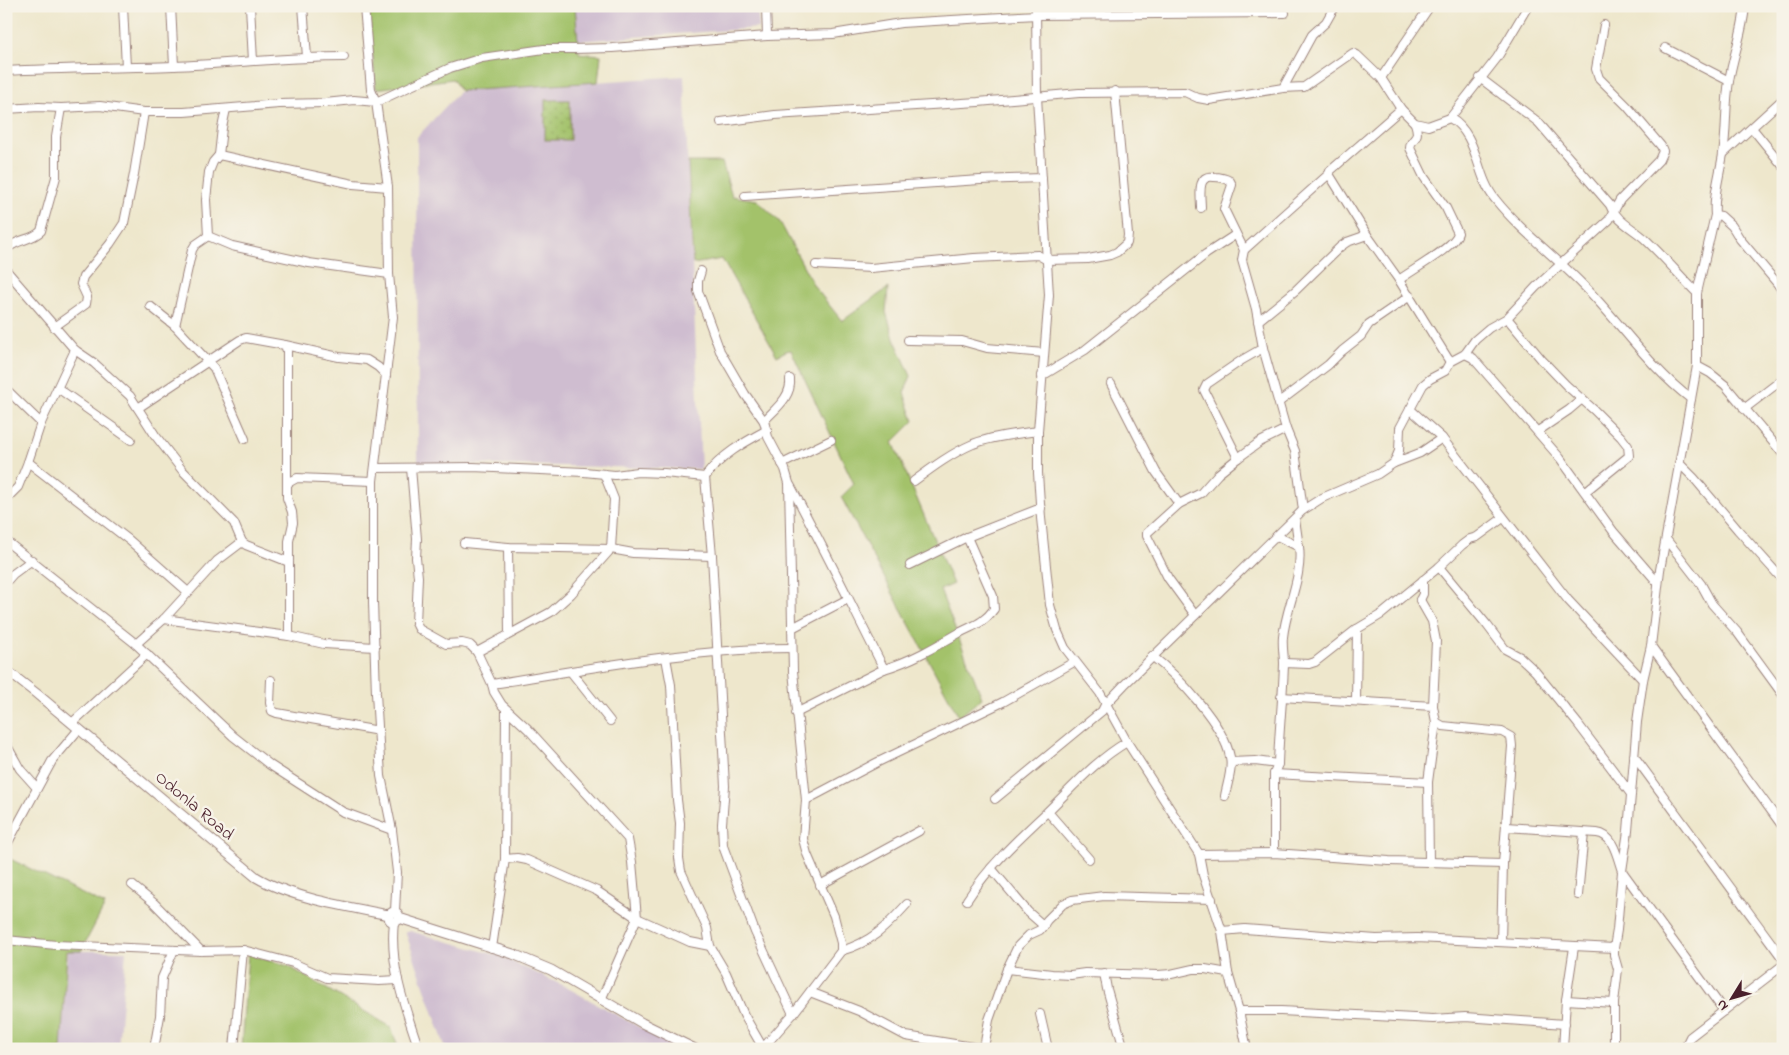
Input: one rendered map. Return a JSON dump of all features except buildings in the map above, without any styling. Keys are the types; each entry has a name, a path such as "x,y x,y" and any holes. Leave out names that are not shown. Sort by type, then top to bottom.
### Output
{"street":[{"path":"123,6 126,67"},
{"path":"171,6 174,66"},
{"path":"250,6 253,61"},
{"path":"304,6 307,57"},
{"path":"364,6 372,90 376,102 388,187 389,274 393,317 374,481 375,647 381,776 392,830 397,872 394,956 406,1012 419,1049"},
{"path":"766,6 767,36"},
{"path":"1036,6 1037,97 1049,295 1038,431 1038,473 1050,605 1057,630 1065,648 1074,662 1092,682 1127,742 1199,854 1203,875 1222,931 1228,973 1239,1011 1246,1049"},
{"path":"1187,13 1193,6"},
{"path":"1283,88 1312,35 1326,22 1335,6"},
{"path":"1381,78 1430,6"},
{"path":"1415,124 1428,126 1450,118 1497,58 1528,6"},
{"path":"1614,1049 1614,1003 1618,969 1614,948 1637,722 1643,680 1651,646 1660,570 1694,386 1697,366 1697,293 1715,215 1714,207 1723,154 1729,81 1744,22 1745,6"},
{"path":"6,109 39,106 61,108 100,106 144,112 184,112 354,100 376,102 400,92 425,78 482,58 544,49 573,50 767,36 833,34 901,23 1037,15 1285,13"},
{"path":"1394,463 1399,451 1400,428 1423,385 1445,371 1450,362 1465,354 1475,340 1489,328 1507,318 1536,287 1609,220 1620,200 1660,160 1663,151 1661,146 1627,106 1599,78 1596,69 1604,25"},
{"path":"1665,48 1729,81"},
{"path":"721,122 775,115 1115,91 1185,92 1198,98 1209,100 1283,88 1304,87 1353,53 1357,54 1381,78 1402,109 1415,124 1417,136 1410,144 1410,148 1424,177 1446,208 1458,233 1452,242 1399,280"},
{"path":"6,71 174,66 307,57 344,57"},
{"path":"1480,78 1544,128 1610,205 1613,213 1646,240 1697,293"},
{"path":"816,265 871,268 1038,254 1047,260 1088,259 1117,252 1127,243 1128,235 1115,91"},
{"path":"1723,154 1783,99"},
{"path":"6,242 38,234 46,218 56,177 56,137 61,108"},
{"path":"208,236 206,200 209,172 213,162 219,155 226,109"},
{"path":"1303,510 1295,451 1286,429 1263,348 1256,309 1242,260 1244,250 1329,174 1330,171 1402,109"},
{"path":"54,327 86,304 87,297 81,284 83,277 110,244 124,223 144,112"},
{"path":"1450,118 1463,128 1469,138 1488,190 1494,198 1587,288 1656,367 1680,391 1691,399"},
{"path":"1752,128 1783,166"},
{"path":"219,155 353,184 388,187"},
{"path":"1329,174 1367,236 1410,296 1450,362"},
{"path":"1201,208 1200,186 1206,178 1209,176 1220,177 1230,181 1232,185 1224,209 1244,250"},
{"path":"745,196 980,180 1042,178"},
{"path":"1715,215 1721,216 1732,226 1740,239 1777,282 1783,292"},
{"path":"1042,376 1085,350 1206,254 1235,234"},
{"path":"208,236 232,246 309,263 389,274"},
{"path":"175,326 192,250 195,245 208,236"},
{"path":"1258,321 1296,290 1340,247 1355,239 1367,236"},
{"path":"6,250 18,240"},
{"path":"6,270 75,350 106,372 130,396 155,435 182,470 234,523 242,542 289,562"},
{"path":"701,271 698,291 720,351 745,394 764,421 768,437 782,464 789,483 816,532 884,669"},
{"path":"1279,402 1328,365 1361,336 1369,324 1410,296"},
{"path":"150,306 175,326 214,368 245,439"},
{"path":"1256,309 1272,309"},
{"path":"1507,318 1542,360 1628,446 1630,453 1626,459 1586,491"},
{"path":"138,408 234,343 246,338 366,360 386,374"},
{"path":"908,340 962,341 987,348 1044,353"},
{"path":"285,345 287,351 287,498 292,512 293,523 289,541 289,636"},
{"path":"1470,347 1473,358"},
{"path":"1238,458 1204,390 1207,384 1263,348"},
{"path":"6,499 16,489 28,462 41,424 59,389 75,350"},
{"path":"1465,354 1473,358 1538,431 1586,491 1613,531 1658,583"},
{"path":"1697,366 1710,373 1725,386 1783,454"},
{"path":"764,421 788,396 791,386 790,379"},
{"path":"1744,408 1783,379"},
{"path":"1111,384 1156,472 1179,504"},
{"path":"1680,391 1694,386"},
{"path":"6,389 41,424"},
{"path":"59,389 131,440"},
{"path":"1538,431 1582,399"},
{"path":"1410,409 1442,438 1568,600 1643,680"},
{"path":"1195,615 1168,578 1147,536 1148,531 1179,504 1201,493 1218,474 1238,458 1260,442 1286,429"},
{"path":"766,430 738,446 712,467 705,477 712,556 725,786 722,824 723,846 755,932 793,1014"},
{"path":"914,481 942,461 974,444 995,438 1038,431"},
{"path":"995,799 1102,711 1105,705 1152,656 1303,510 1322,498 1378,474 1394,463 1420,453 1442,438"},
{"path":"782,464 831,440"},
{"path":"28,462 129,540 188,592"},
{"path":"1679,464 1694,478 1783,580"},
{"path":"375,468 473,467 616,475 646,472 705,477"},
{"path":"411,468 417,539 416,623 419,629 446,644 462,643 470,645 477,652 494,692 506,710 522,723 628,839 637,918 601,1000"},
{"path":"288,471 297,478"},
{"path":"477,652 551,612 571,594 611,549 614,499 604,474"},
{"path":"288,483 297,478 374,481"},
{"path":"789,483 792,648 796,713 806,800 803,839 834,916 841,943 841,951"},
{"path":"910,565 968,537 1041,508"},
{"path":"1284,663 1309,664 1315,662 1357,629 1382,614 1401,599 1462,545 1470,539 1477,537 1503,518"},
{"path":"1274,853 1274,774 1278,764 1284,663 1283,638 1286,617 1299,564 1299,546 1295,519"},
{"path":"1277,536 1299,546"},
{"path":"796,713 884,669 916,657 962,631 974,627 983,620 994,608 993,596 968,537"},
{"path":"1666,539 1701,584 1712,604 1738,632 1783,694"},
{"path":"6,541 136,644 233,736 270,765 343,812 392,830"},
{"path":"136,644 164,619 217,561 242,542"},
{"path":"464,543 508,547 611,549 633,553 712,556"},
{"path":"508,547 509,634"},
{"path":"1664,549 1673,549"},
{"path":"6,582 13,574 32,560"},
{"path":"1439,567 1505,649 1520,657 1535,671 1631,794"},
{"path":"1650,573 1660,570"},
{"path":"1420,600 1423,594 1424,580"},
{"path":"792,628 848,599"},
{"path":"1401,599 1420,600"},
{"path":"1420,600 1435,630 1433,706 1439,724 1435,731 1428,782 1429,862"},
{"path":"164,619 289,636 324,644 375,647"},
{"path":"1356,701 1357,629"},
{"path":"1345,638 1356,643"},
{"path":"1651,646 1783,827"},
{"path":"492,684 666,658 749,648 792,648"},
{"path":"72,723 147,654"},
{"path":"1152,656 1181,682 1200,704 1225,742 1231,762 1225,796"},
{"path":"666,658 670,685 680,823 679,858 682,871 707,928 710,946 726,973 744,1015 762,1048 793,1014 841,951 868,941 907,904"},
{"path":"806,800 878,762 1003,702 1074,662"},
{"name":"Odonla Road","path":"6,670 72,723 230,857 266,883 302,895 394,917 513,954 551,970 601,1000 695,1049"},
{"path":"572,672 610,721"},
{"path":"271,680 270,703 272,711 379,731"},
{"path":"1281,697 1433,706"},
{"path":"492,948 505,859 506,710"},
{"path":"1439,724 1502,732 1511,737 1512,746 1503,864 1501,941"},
{"path":"6,846 52,761 79,729"},
{"path":"967,900 990,868 1016,840 1048,812 1054,803 1080,779 1112,751 1127,742"},
{"path":"6,744 20,769 37,788"},
{"path":"1634,756 1783,959"},
{"path":"1231,762 1255,761 1278,764"},
{"path":"1633,768 1641,765"},
{"path":"1274,774 1428,782"},
{"path":"1048,812 1090,859"},
{"path":"1506,826 1604,834 1608,836 1616,851 1622,872 1724,1011"},
{"path":"820,885 919,831"},
{"path":"1578,894 1584,833"},
{"path":"1199,854 1274,853 1389,861 1503,864"},
{"path":"505,859 517,858 527,860 597,891 637,918 690,942 710,946"},
{"path":"990,868 1019,902 1044,926"},
{"path":"132,885 154,903 201,951"},
{"path":"1619,897 1635,891"},
{"path":"810,992 859,1011 906,1036 979,1048 984,1042 1006,968 1018,946 1029,935 1044,926 1047,920 1063,904 1072,900 1090,897 1125,896 1212,899"},
{"path":"1222,931 1245,929 1376,939 1417,938 1501,941 1614,948"},
{"path":"6,940 56,945 174,950 243,950 293,963 327,978 378,981 398,980"},
{"path":"1563,1049 1566,1000 1574,947"},
{"path":"154,1049 160,1016 162,978 174,950"},
{"path":"234,1049 243,950"},
{"path":"1688,1049 1687,1044 1690,1037 1783,965"},
{"path":"1006,968 1052,974 1158,975 1199,969 1228,973"},
{"path":"1104,973 1124,1049"},
{"path":"1566,1000 1614,1003"},
{"path":"1239,1011 1281,1011 1411,1018 1465,1017 1565,1024"},
{"path":"1040,1014 1048,1049"}],"shaded area":[{"path":"575,6 757,6 759,28 577,41"},
{"path":"684,76 701,469 418,463 417,137 460,91"},
{"path":"405,931 500,956 564,986 679,1049 446,1049"},
{"path":"68,951 126,951 118,1049 61,1049"}],"green space":[{"path":"368,6 575,6 579,53 601,55 598,82 460,91 453,79 376,89"},
{"path":"545,100 570,100 570,140 545,140"},
{"path":"688,162 722,162 732,196 757,200 780,222 814,286 842,321 888,288 886,312 894,338 911,376 904,393 914,421 893,442 953,584 940,590 982,698 959,717 841,497 854,484 791,350 777,356 722,259 693,264"},
{"path":"6,857 105,905 81,951 67,951 61,1049 6,1049"},
{"path":"248,954 288,966 391,1027 399,1049 241,1049"}]}
